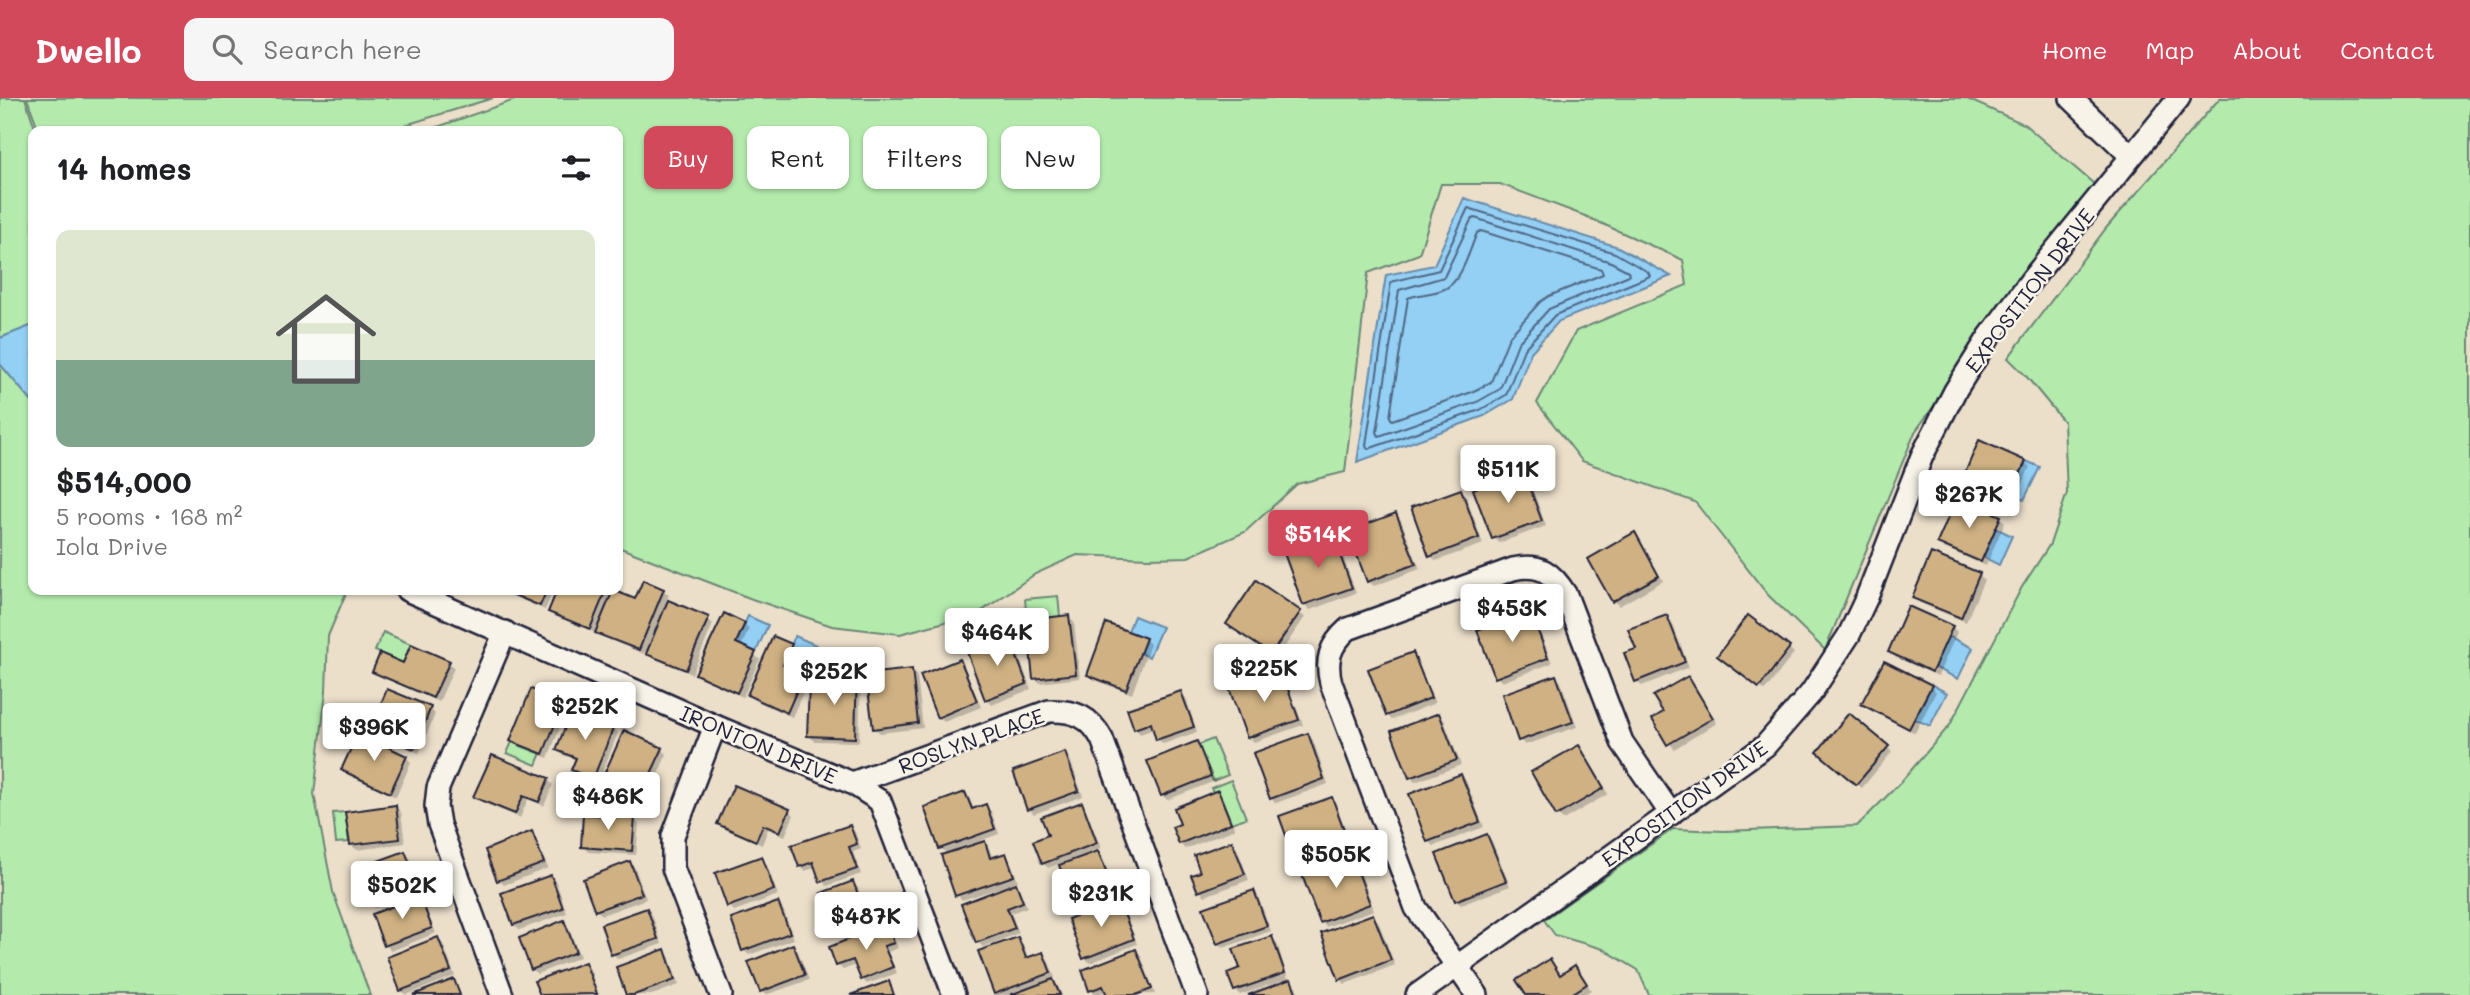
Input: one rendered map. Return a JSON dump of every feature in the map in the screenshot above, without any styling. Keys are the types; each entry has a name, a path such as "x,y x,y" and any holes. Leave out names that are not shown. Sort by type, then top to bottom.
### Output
{"street":[{"path":"2071,98 2132,156"},
{"name":"EXPOSITION DRIVE","path":"1418,995 1765,746 1801,706 1831,666 1865,603 1922,456 1955,391 1989,337 2032,279 2179,98"},
{"path":"1477,995 1416,908 1331,683 1327,667 1336,639 1348,629 1513,569 1528,566 1543,570 1556,579 1566,596 1622,742 1671,814"},
{"name":"IRONTON DRIVE","path":"419,595 715,726 852,783 880,801 954,995"},
{"path":"502,995 439,824 436,806 438,788 505,632"},
{"name":"ROSLYN PLACE","path":"852,783 1049,711 1064,710 1086,718 1095,726 1102,739 1197,995"},
{"path":"715,726 673,836 673,868 721,995"}],"green space":[{"path":"0,98 25,98 34,126 28,126 28,327 0,338"},
{"path":"27,98 493,98 402,126 37,126"},
{"path":"520,98 1965,98 2024,124 2094,184 1915,432 1825,650 1768,595 1695,502 1582,461 1537,403 1576,331 1687,285 1683,260 1585,216 1500,184 1441,184 1419,254 1368,273 1345,472 1297,484 1245,532 1188,557 1077,555 1035,574 979,613 900,634 832,626 752,599 623,549 623,126 440,126"},
{"path":"2220,98 2470,98 2470,995 1649,995 1638,970 1603,949 1555,935 1544,920 1673,829 1724,831 1857,826 1900,783 1950,725 2022,587 2050,544 2067,493 2064,422 2008,358 2107,227"},
{"path":"0,364 28,397 28,595 345,595 328,636 326,691 314,794 333,892 370,995 0,995"},
{"path":"1058,596 1060,617 1027,620 1025,599"},
{"path":"383,632 411,644 403,663 375,651"},
{"path":"1213,739 1228,775 1213,781 1198,745"},
{"path":"512,742 541,753 536,765 507,753"},
{"path":"1231,780 1246,818 1231,823 1218,791 1213,792 1211,788"},
{"path":"608,785 639,799 635,809 603,795"},
{"path":"345,812 349,842 336,843 333,813"}],"water":[{"path":"1464,198 1618,247 1671,276 1559,321 1531,352 1513,399 1484,416 1357,462 1386,275 1434,265"},
{"path":"28,327 28,397 0,364 0,338"},
{"path":"2026,461 2040,467 2024,500 2011,494"},
{"path":"1996,528 2012,536 1999,565 1983,557"},
{"path":"748,616 768,625 756,652 736,643"},
{"path":"1134,616 1162,627 1149,657 1140,653 1146,638 1128,631"},
{"path":"795,636 816,645 804,674 783,665"},
{"path":"1948,636 1973,648 1958,679 1934,667"},
{"path":"1932,685 1947,693 1930,726 1915,719"}],"building":[{"path":"1979,440 2026,461 2005,507 1959,487"},
{"path":"1523,470 1542,521 1492,539 1473,489"},
{"path":"1461,489 1479,538 1429,557 1411,507"},
{"path":"1957,497 2001,516 1981,562 1937,543"},
{"path":"1396,513 1416,564 1367,582 1348,531"},
{"path":"1635,532 1659,576 1612,602 1588,559"},
{"path":"1333,536 1352,588 1303,605 1284,553"},
{"path":"1931,553 1980,573 1961,618 1912,598"},
{"path":"643,580 664,589 639,650 595,633 611,595 623,594 635,599"},
{"path":"1256,580 1301,611 1271,654 1226,624"},
{"path":"514,595 545,595 540,606"},
{"path":"555,595 604,595 590,629 548,612"},
{"path":"668,600 709,617 686,670 646,654"},
{"path":"1908,606 1953,626 1932,672 1888,652"},
{"path":"1530,610 1548,658 1495,678 1477,630"},
{"path":"724,613 745,623 736,643 756,652 737,693 695,674"},
{"path":"1069,615 1076,674 1033,679 1027,620"},
{"path":"1667,615 1685,662 1635,682 1624,653 1636,649 1628,629"},
{"path":"1748,615 1790,647 1759,688 1717,656"},
{"path":"1106,623 1146,638 1126,690 1087,675"},
{"path":"773,636 792,644 783,665 804,674 787,713 747,695"},
{"path":"1009,636 1027,684 985,700 967,652"},
{"path":"411,644 450,661 433,698 372,672 380,653 403,663"},
{"path":"1413,652 1431,698 1386,716 1368,669"},
{"path":"960,659 977,701 937,718 920,675"},
{"path":"1884,661 1932,685 1909,729 1861,704"},
{"path":"836,669 857,670 855,738 807,736 809,686 836,687"},
{"path":"912,669 918,723 873,729 866,674"},
{"path":"1281,670 1299,720 1247,738 1229,688"},
{"path":"1556,675 1573,722 1518,741 1502,694"},
{"path":"1688,676 1713,718 1667,745 1652,719 1663,712 1653,696"},
{"path":"387,689 431,707 414,749 370,730"},
{"path":"531,689 564,702 543,754 510,741"},
{"path":"1181,691 1194,727 1156,740 1151,723 1134,729 1127,709"},
{"path":"572,710 614,726 593,779 571,770 576,758 556,750"},
{"path":"1439,713 1457,760 1409,778 1391,731"},
{"path":"1849,713 1889,746 1856,785 1817,752"},
{"path":"624,730 663,748 639,799 601,781"},
{"path":"358,733 407,756 390,793 341,770"},
{"path":"1308,733 1324,779 1270,799 1253,753"},
{"path":"1197,741 1211,776 1161,796 1147,761"},
{"path":"1579,745 1604,788 1556,816 1531,772"},
{"path":"1065,752 1079,791 1027,810 1013,771"},
{"path":"492,755 549,778 539,802 523,796 515,814 473,797"},
{"path":"1461,774 1480,822 1427,842 1409,794"},
{"path":"734,785 790,809 780,832 763,825 756,841 717,824"},
{"path":"1218,790 1231,823 1179,844 1172,827 1180,824 1174,808"},
{"path":"965,792 972,809 986,804 995,829 939,849 924,807"},
{"path":"1332,797 1348,841 1295,860 1279,816"},
{"path":"1082,802 1097,843 1042,864 1033,841 1048,835 1041,817"},
{"path":"396,805 400,839 350,845 345,812"},
{"path":"583,814 635,818 632,851 581,847"},
{"path":"850,825 857,844 849,847 857,869 820,882 813,862 799,867 791,845"},
{"path":"532,831 544,863 497,881 485,850"},
{"path":"1487,834 1506,881 1455,901 1436,854"},
{"path":"985,841 990,858 1006,853 1014,876 955,896 941,855"},
{"path":"1232,841 1245,874 1198,892 1191,875 1200,872 1194,855"},
{"path":"405,851 418,885 369,903 356,869"},
{"path":"1098,851 1114,893 1063,912 1055,890 1067,886 1059,865"},
{"path":"762,856 774,890 727,907 715,873"},
{"path":"1352,856 1370,904 1320,923 1302,875"},
{"path":"630,861 642,894 595,911 583,879"},
{"path":"551,875 563,908 513,925 501,893"},
{"path":"853,881 862,905 878,899 885,919 837,936 821,893"},
{"path":"1016,883 1023,902 1007,908 1015,928 976,943 961,904"},
{"path":"1254,890 1267,926 1217,944 1203,908"},
{"path":"420,896 432,928 384,946 372,914"},
{"path":"1118,899 1134,939 1083,959 1068,919"},
{"path":"778,902 790,933 742,951 731,919"},
{"path":"647,908 658,939 611,955 601,924"},
{"path":"1373,914 1391,960 1339,980 1321,933"},
{"path":"564,920 576,952 531,970 519,938"},
{"path":"887,924 894,943 884,946 893,967 861,980 853,960 836,966 829,947"},
{"path":"1272,936 1285,973 1234,991 1227,973 1240,968 1233,949"},
{"path":"438,937 451,971 400,991 387,957"},
{"path":"1018,937 1026,958 1043,952 1051,973 994,994 978,951"},
{"path":"793,944 805,975 760,992 748,962"},
{"path":"665,949 675,980 634,995 626,995 616,967"},
{"path":"1136,949 1152,989 1136,995 1107,995 1103,986 1089,991 1082,970"},
{"path":"1550,959 1560,975 1575,965 1587,984 1570,995 1526,995 1516,980"},
{"path":"585,962 597,994 540,995 534,981"},
{"path":"454,979 460,995 413,995"},
{"path":"1053,979 1060,995 1010,995"},
{"path":"1291,979 1297,995 1248,995"},
{"path":"889,981 894,995 850,995"}]}
